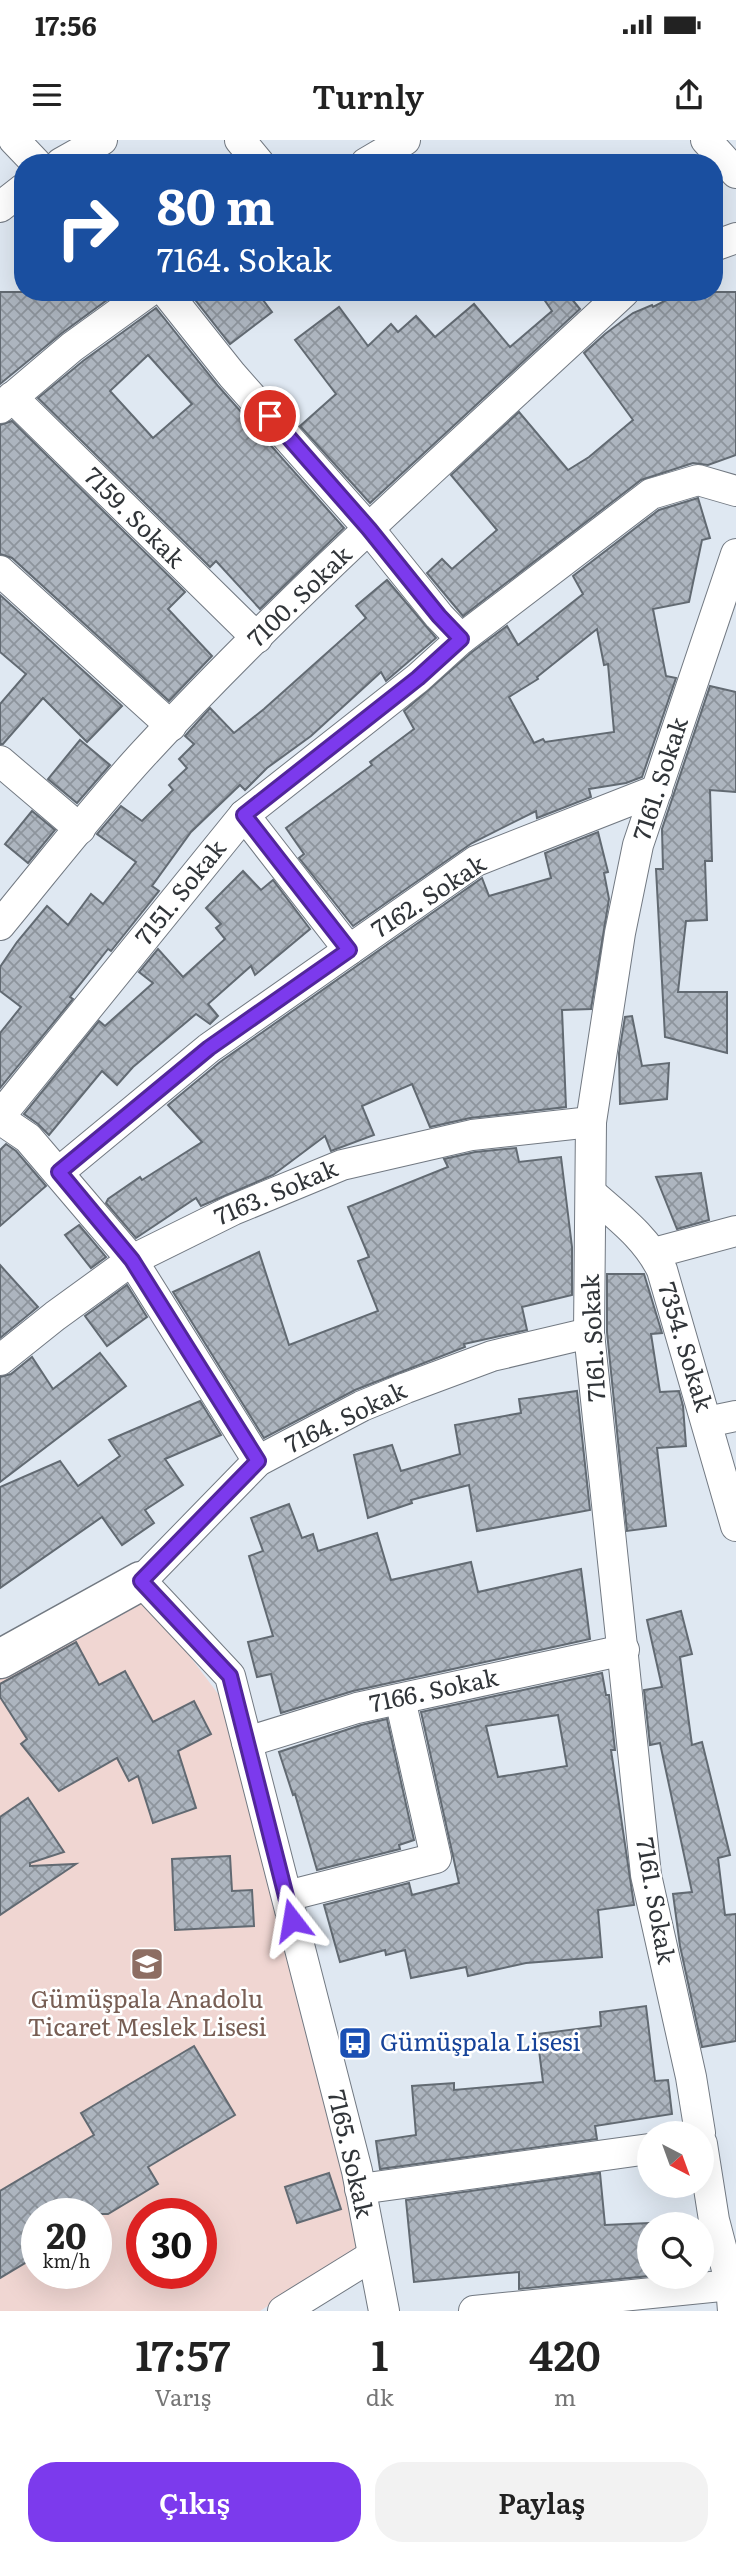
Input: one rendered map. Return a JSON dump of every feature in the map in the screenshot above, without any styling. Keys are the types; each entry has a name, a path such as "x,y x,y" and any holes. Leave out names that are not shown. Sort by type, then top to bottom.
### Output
{"street":[{"path":"14,140 27,154"},
{"path":"77,154 102,140"},
{"path":"240,140 252,154"},
{"path":"381,154 405,140"},
{"path":"706,140 719,154"},
{"path":"723,159 736,173"},
{"path":"0,207 14,196"},
{"path":"6,402 72,347 136,301"},
{"path":"173,301 232,375 369,529 439,616 461,639"},
{"name":"7100. Sokak","path":"0,925 146,751 257,638 369,529 614,301"},
{"name":"7159. Sokak","path":"6,402 257,638"},
{"name":"7151. Sokak","path":"0,1117 244,815 418,678 461,639 651,494 698,480 736,491"},
{"name":"7161. Sokak","path":"698,2121 691,2077 646,1875 589,1334 591,1122 620,933 638,845 736,554"},
{"path":"0,571 171,726"},
{"path":"0,761 80,829"},
{"name":"7162. Sokak","path":"59,1172 209,1048 477,861 657,790"},
{"path":"244,815 349,950"},
{"path":"0,1117 28,1138 132,1260 258,1461"},
{"name":"7163. Sokak","path":"0,1360 132,1260 233,1210 342,1165 472,1135 591,1122"},
{"name":"7354. Sokak","path":"590,1193 637,1234 654,1253 662,1270 722,1419 736,1526"},
{"path":"654,1253 736,1231"},
{"name":"7164. Sokak","path":"0,1660 141,1581 258,1461 351,1412 406,1388 492,1356 589,1334"},
{"name":"7165. Sokak","path":"141,1581 230,1676 360,2189 384,2311"},
{"name":"7166. Sokak","path":"247,1742 357,1708 624,1650"},
{"path":"287,1896 436,1858 400,1699"},
{"path":"360,2189 637,2151"},
{"path":"474,2311 732,2298 725,2216 714,2182"},
{"path":"283,2311 372,2256"}],"shaded area":[{"name":"Gümüşpala Anadolu Ticaret Meslek Lisesi","path":"140,1590 234,1715 361,2245 260,2311 0,2311 0,1670"}],"building":[{"path":"0,292 14,292 14,301 106,301 62,333 0,384"},
{"path":"723,292 736,292 736,455 708,465 693,463 641,480 463,616 427,573 442,559 452,569 497,530 451,475 519,412 568,470 589,457 633,420 584,353 633,313 652,305 653,307 665,301 723,301"},
{"path":"196,301 264,301 272,312 230,344"},
{"path":"545,301 573,301 580,309 370,503 300,426 336,394 295,340 339,307 368,346 391,324 398,332 416,316 435,337 474,304 510,347 552,311"},
{"path":"156,308 219,387 344,528 260,609 216,561 210,567 38,398 83,361","holes":["148,355 192,404 153,438 110,391"]},
{"path":"12,421 185,592 168,609 212,656 169,701 12,558 0,554 0,425"},
{"path":"698,498 710,538 702,540 689,602 653,609 666,676 676,678 642,777 626,783 589,789 591,797 537,818 536,811 472,843 353,926 299,858 304,854 286,828 372,765 370,762 414,729 404,711 472,652 507,626 518,645 583,594 573,576 659,510","holes":["597,629 604,665 608,664 614,732 545,742 543,739 534,743 509,697 538,679 537,677"]},
{"path":"387,580 436,638 386,681 381,672 311,736 267,768 245,790 240,785 191,832 152,886 159,891 111,951 108,949 70,997 73,999 0,1088 0,1033 21,1007 0,991 0,967 47,906 68,925 91,894 103,904 136,862 97,834 121,806 142,821 173,790 169,785 187,768 179,759 194,744 185,736 210,708 234,733 366,618 356,606"},
{"path":"0,595 122,706 87,742 43,698 3,744 0,744 0,704 26,674 0,652"},
{"path":"710,686 736,692 736,792 710,790 712,861 705,861 707,920 686,921 678,992 727,992 727,1053 665,1037 656,869 663,869 662,829"},
{"path":"80,740 110,765 77,803 48,779"},
{"path":"32,811 55,830 28,863 5,844"},
{"path":"598,832 608,872 604,873 609,899 591,1009 562,1010 566,1107 470,1118 430,1127 412,1084 362,1106 374,1135 331,1151 325,1136 273,1175 201,1206 196,1198 136,1238 106,1203 140,1177 142,1180 202,1142 168,1105 220,1062 482,878 489,896 551,878 545,853"},
{"path":"243,871 261,890 273,880 310,929 255,975 251,966 208,1004 218,1016 210,1024 196,1014 133,1067 117,1085 102,1071 49,1135 24,1114 99,1021 105,1026 153,983 139,972 158,949 183,977 225,939 216,928 221,924 206,908"},
{"path":"632,1016 642,1066 669,1063 667,1099 620,1104 619,1053 625,1017"},
{"path":"6,1144 16,1151 46,1186 0,1226 0,1150"},
{"path":"516,1148 519,1162 561,1157 572,1247 572,1295 522,1307 527,1330 464,1344 465,1347 355,1390 264,1438 173,1292 259,1252 289,1345 378,1311 358,1261 369,1257 348,1207 448,1167 444,1159 475,1152"},
{"path":"701,1173 709,1220 677,1229 656,1177"},
{"path":"79,1225 106,1257 91,1268 65,1235"},
{"path":"0,1265 38,1307 0,1338"},
{"path":"607,1274 644,1274 662,1333 651,1334 660,1392 679,1391 683,1406 686,1446 657,1448 666,1526 627,1531 607,1332"},
{"path":"127,1285 147,1317 107,1346 85,1316"},
{"path":"100,1353 126,1386 0,1482 0,1377 11,1374 32,1357 53,1389"},
{"path":"577,1391 590,1510 477,1531 469,1485 411,1500 412,1503 368,1518 354,1455 392,1445 401,1471 460,1454 455,1425 521,1413 519,1399"},
{"path":"200,1401 221,1435 165,1459 183,1485 145,1510 154,1523 122,1545 102,1517 0,1588 0,1487 60,1461 78,1486 120,1456 109,1440"},
{"path":"289,1504 302,1538 313,1534 318,1551 377,1533 391,1580 471,1562 478,1592 581,1569 590,1639 353,1691 281,1713 271,1674 257,1677 248,1642 273,1636 249,1556 263,1551 251,1518"},
{"path":"681,1611 692,1654 680,1657 692,1745 702,1742 730,1855 718,1858 725,1915 736,1914 736,2041 702,2047 680,1946 673,1894 692,1892 660,1743 650,1745 644,1690 662,1687 647,1620"},
{"path":"76,1642 99,1685 125,1671 153,1722 194,1701 211,1734 178,1751 196,1808 153,1823 138,1776 129,1781 117,1758 59,1791 21,1744 27,1739 0,1697 0,1684"},
{"path":"602,1673 606,1695 609,1695 615,1750 611,1750 634,1905 598,1910 602,1957 526,1963 468,1976 466,1967 411,1978 405,1950 386,1955 385,1950 340,1962 324,1905 409,1883 412,1895 459,1883 421,1712","holes":["558,1715 567,1766 498,1777 486,1726"]},
{"path":"387,1719 414,1840 399,1845 400,1849 317,1870 295,1794 293,1795 279,1752"},
{"path":"28,1798 64,1852 30,1863 30,1866 76,1864 0,1915 0,1817"},
{"path":"230,1856 232,1891 252,1890 254,1926 175,1930 172,1859"},
{"path":"646,2006 655,2081 668,2080 672,2114 595,2126 597,2139 380,2169 376,2141 416,2135 412,2086 454,2083 454,2090 543,2082 537,2034 601,2026 600,2012"},
{"path":"194,2046 235,2115 148,2167 158,2184 135,2198 126,2198 126,2203 112,2212 112,2198 21,2198 21,2266 0,2278 0,2191 94,2135 81,2113"},
{"path":"329,2173 341,2209 297,2223 285,2187"},
{"path":"600,2173 605,2225 637,2224 637,2277 519,2289 519,2272 414,2282 406,2200"}],"place":[{"name":"Gümüşpala Anadolu Ticaret Meslek Lisesi","path":"147,1964"},
{"name":"Gümüşpala Lisesi","path":"355,2043"}],"route":[{"path":"270,416 461,639 418,678 244,815 349,950 209,1048 59,1172 132,1260 258,1461 141,1581 230,1676 292,1920"}]}
